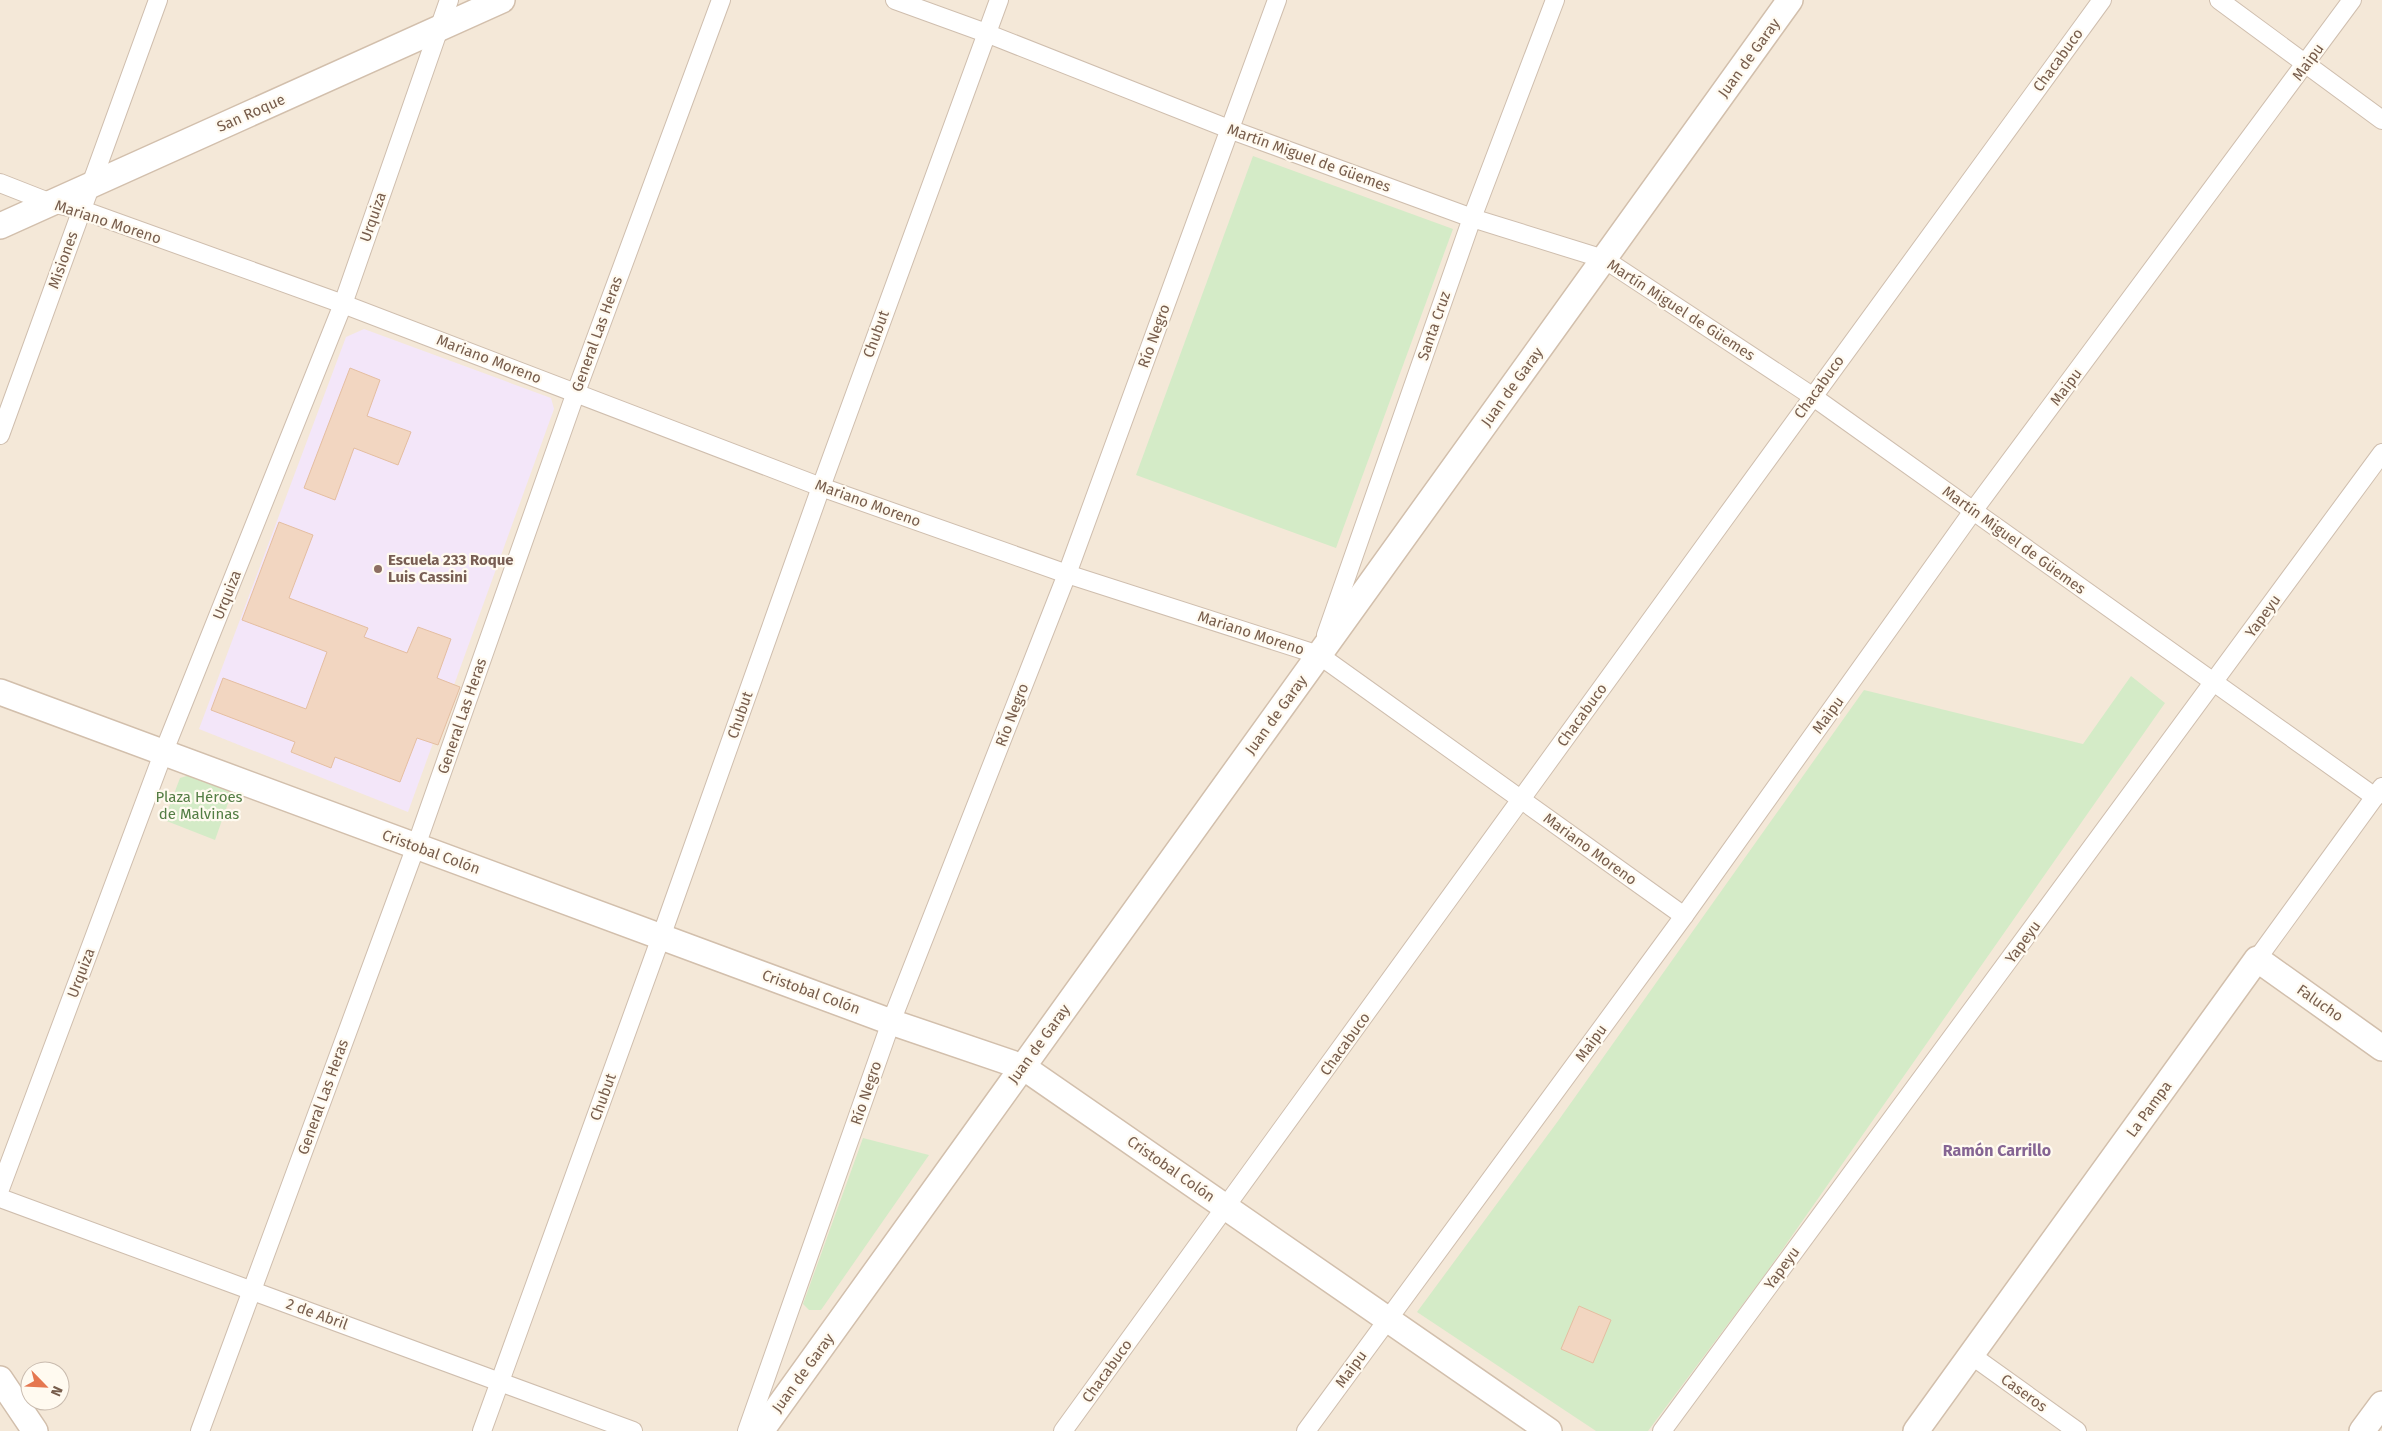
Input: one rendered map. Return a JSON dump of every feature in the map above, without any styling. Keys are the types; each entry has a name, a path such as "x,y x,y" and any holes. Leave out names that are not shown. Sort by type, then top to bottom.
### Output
{"street":[{"name":"Misiones","path":"0,435 158,0"},
{"name":"Urquiza","path":"0,1188 164,752 343,304 449,0"},
{"name":"San Roque","path":"0,226 502,0"},
{"name":"General Las Heras","path":"200,1431 416,846 576,392 721,0"},
{"name":"Martín Miguel de Güemes","path":"895,0 986,33 1229,129 1472,218 1604,259 1812,396 2214,683 2378,792"},
{"name":"Chubut","path":"482,1431 661,937 820,487 999,0"},
{"name":"Río Negro","path":"747,1431 891,1022 1067,574 1277,0"},
{"name":"Santa Cruz","path":"1319,655 1472,218 1555,0"},
{"name":"Juan de Garay","path":"761,1431 1790,0"},
{"name":"Chacabuco","path":"1063,1431 1227,1208 1812,396 2102,0"},
{"path":"2219,0 2382,120"},
{"name":"Maipu","path":"1306,1431 1684,916 1973,511 2307,64 2352,0"},
{"name":"Mariano Moreno","path":"0,184 50,203 82,210 343,304 820,487 1067,574 1319,655 1684,916"},
{"name":"Yapeyu","path":"1662,1431 2382,453"},
{"name":"Cristobal Colón","path":"0,692 891,1022 1023,1067 1549,1431"},
{"name":"La Pampa","path":"1916,1431 2378,792"},
{"name":"Falucho","path":"2257,959 2382,1048"},
{"name":"2 de Abril","path":"0,1198 634,1431"},
{"name":"Caseros","path":"1971,1355 2076,1431"},
{"path":"0,1380 35,1431"},
{"path":"2362,1431 2382,1404"}],"shaded area":[{"path":"0,0 2382,0 2382,1431 0,1431"},
{"name":"Escuela 233 Roque Luis Cassini","path":"364,329 551,398 554,409 408,812 199,729 346,337"}],"green space":[{"path":"1253,156 1453,229 1336,548 1136,475"},
{"path":"2131,676 2165,703 1766,1273 1648,1431 1596,1431 1417,1312 1558,1121 1864,690 2083,744"},
{"name":"Plaza Héroes de Malvinas","path":"190,775 232,792 215,840 164,820 180,778"},
{"path":"863,1138 929,1155 821,1310 809,1310 803,1304"}],"building":[{"path":"350,368 380,380 367,416 411,432 398,465 354,448 335,500 304,488"},
{"path":"279,522 313,535 289,598 368,628 364,637 407,653 418,627 451,639 437,678 460,687 438,745 417,738 400,782 335,757 331,768 291,752 295,742 211,710 223,678 306,709 327,652 242,620"},
{"path":"1579,1306 1611,1320 1593,1363 1561,1349"}],"place":[{"name":"Escuela 233 Roque Luis Cassini","path":"378,569"}],"district":[{"name":"Ramón Carrillo","path":"1997,1150"}]}
